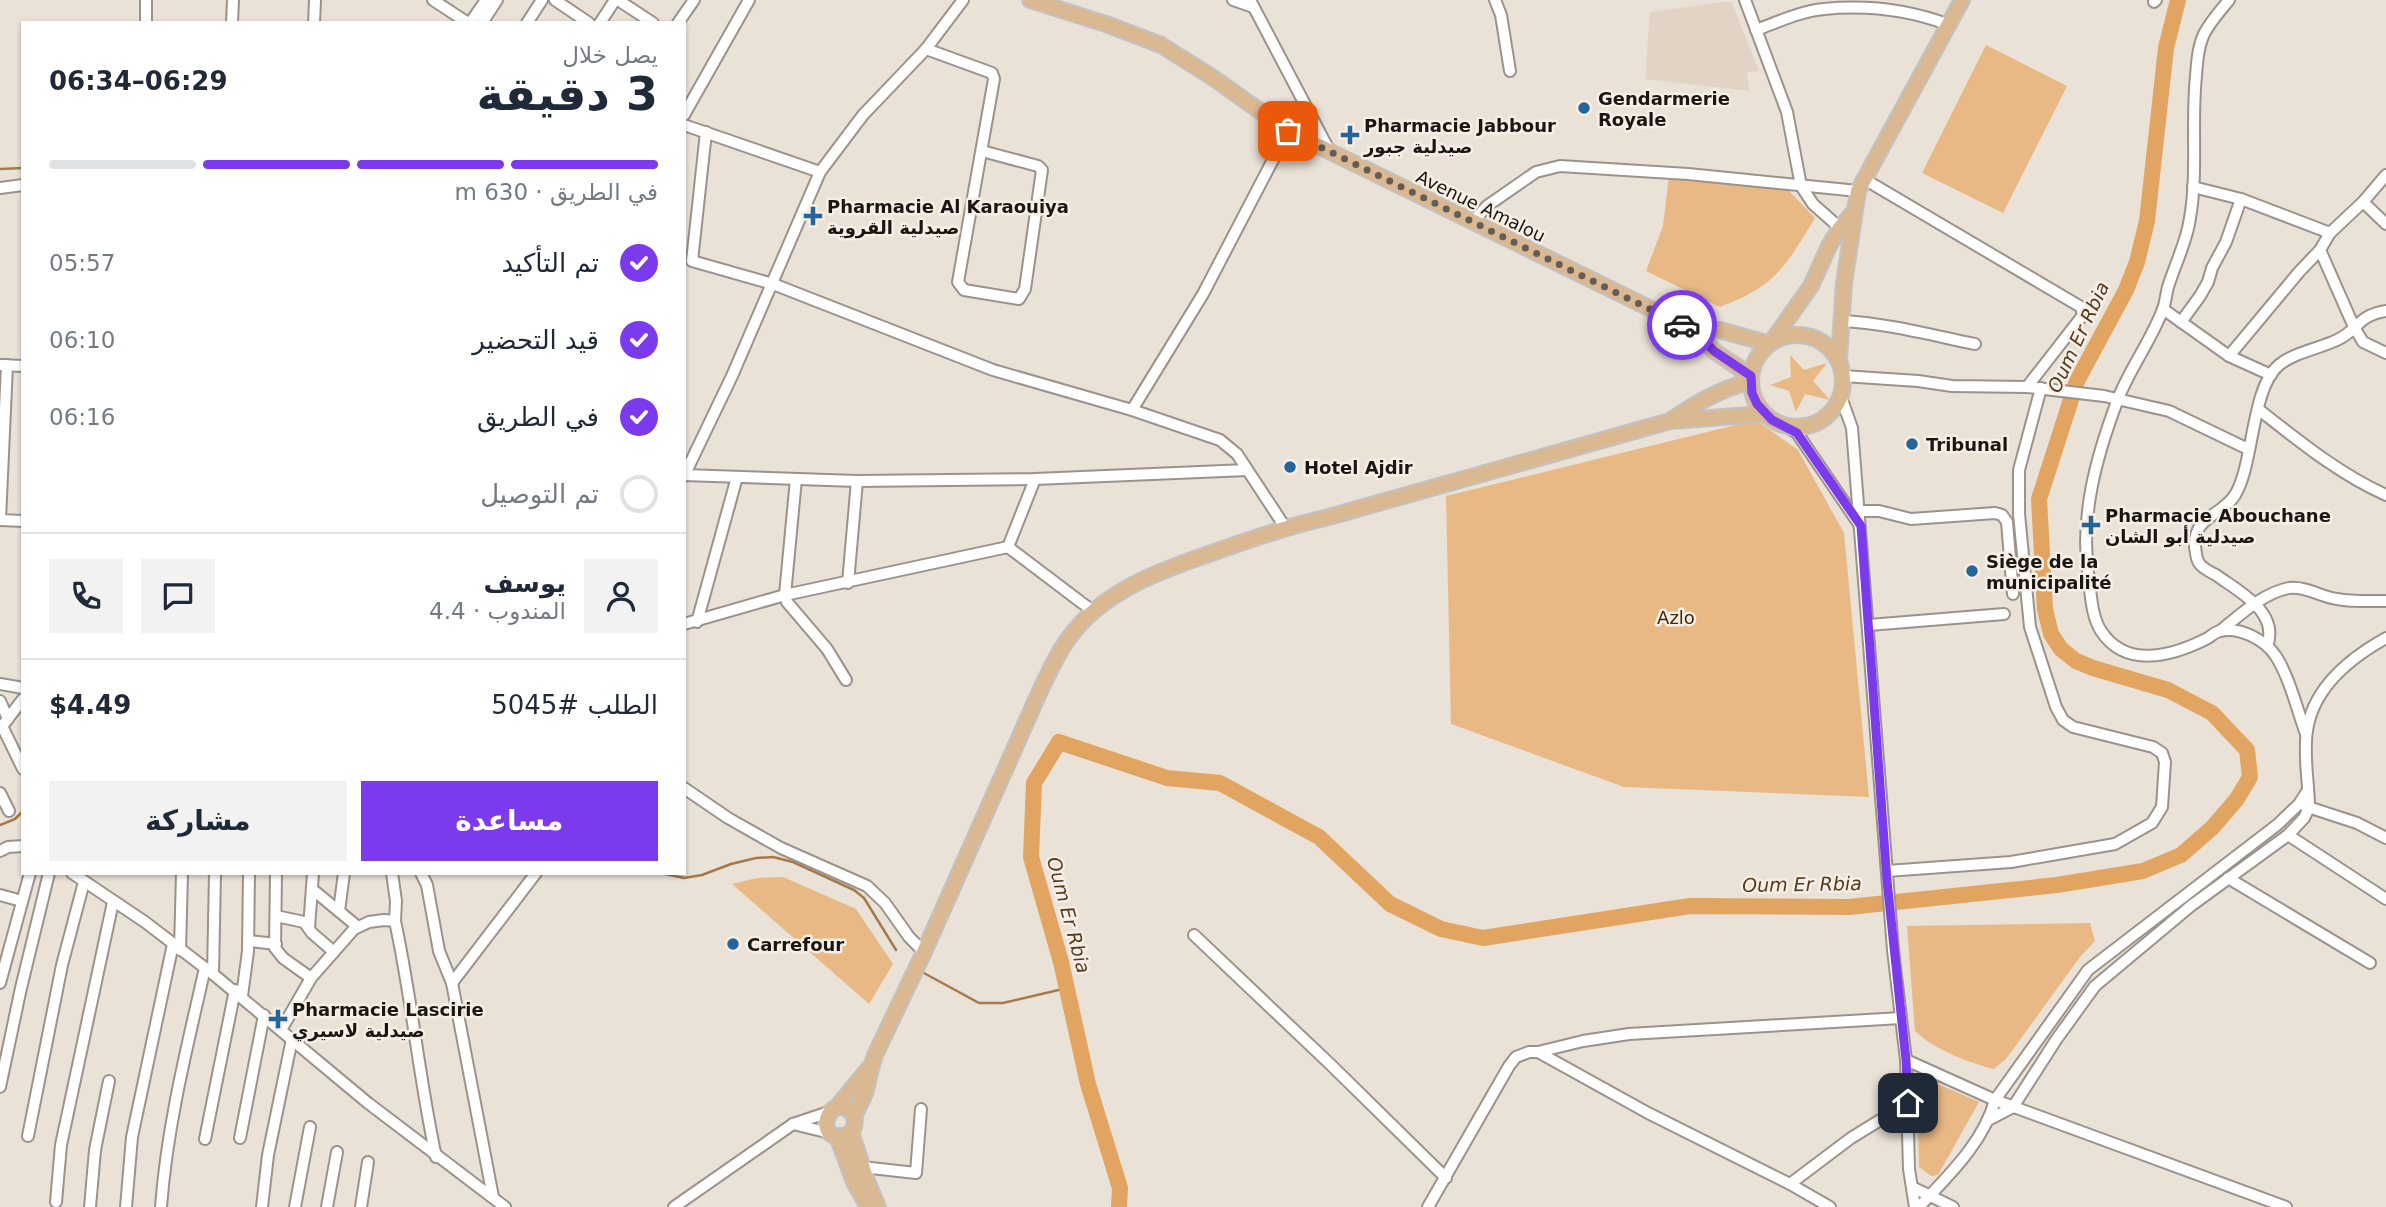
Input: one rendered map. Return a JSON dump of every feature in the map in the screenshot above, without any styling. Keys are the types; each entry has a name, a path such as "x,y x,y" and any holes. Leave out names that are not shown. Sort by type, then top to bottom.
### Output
{"main road":[{"name":"Avenue Amalou","path":"1030,0 1161,45 1288,131 1694,330"},
{"path":"1853,213 1829,246 1811,286 1755,361 1751,379 1757,404 1765,414 1781,424 1796,427 1817,422 1834,409 1841,397 1843,376 1839,360 1842,321 1853,213 1861,185 1962,0"},
{"path":"1694,330 1720,330 1771,343 1783,337 1809,336 1831,350 1839,360"},
{"path":"1694,330 1714,351 1751,379"},
{"path":"1670,421 1703,398 1751,379"},
{"path":"878,1207 843,1130 826,1126 826,1119 870,1067 1057,656 1075,630 1094,612 1122,591 1159,571 1285,527 1670,421 1765,414"},
{"path":"843,1130 866,1092 870,1067"},
{"path":"833,1110 844,1107 850,1111 843,1130 854,1182 868,1207"}],"street":[{"path":"146,0 146,21"},
{"path":"232,21 233,0"},
{"path":"314,21 315,0"},
{"path":"434,0 466,21"},
{"path":"470,21 486,0"},
{"path":"483,21 497,0"},
{"path":"528,21 542,0"},
{"path":"555,0 586,21"},
{"path":"601,21 617,0 650,21"},
{"path":"686,112 749,0"},
{"path":"686,472 732,376 820,172 863,115 926,49 963,0"},
{"path":"1233,0 1252,4 1329,150"},
{"path":"1495,0 1501,15 1510,71"},
{"path":"1745,0 1787,112 1801,186 1813,204 1840,228"},
{"path":"2229,0 2209,25 2199,50 2194,89 2193,187 2189,225 2163,309 2118,400 2095,472 2088,504 2085,538 2095,622 2103,634 2116,645 2143,658 2169,653 2207,639 2254,604 2290,588 2301,588 2338,600 2386,601"},
{"path":"679,21 689,2"},
{"path":"1756,30 1824,9 1902,12 1927,16 1949,24"},
{"path":"926,49 992,73 994,79 958,285 964,290 1012,300 1019,299 1025,289 1042,170 1038,166 982,151"},
{"path":"686,88 696,95"},
{"path":"686,126 820,172"},
{"path":"1132,410 1203,294 1288,131"},
{"path":"706,132 692,261 773,284 993,370 1132,410 1220,440 1237,454 1285,527"},
{"path":"1472,223 1487,206 1536,172 1547,168 1571,166 1801,186 1861,185 2081,307 2083,315 2027,387"},
{"path":"2230,356 2320,250 2330,233 2363,202 2386,175"},
{"path":"0,188 21,186"},
{"path":"2193,187 2241,199 2330,233"},
{"path":"2181,322 2208,282 2241,199"},
{"path":"2363,202 2386,224"},
{"path":"2320,250 2363,342 2386,353"},
{"path":"2163,309 2230,356 2271,375"},
{"path":"2267,646 2270,630 2265,615 2199,563 2195,548 2198,532 2203,520 2235,495 2258,409 2277,366 2339,339 2372,313 2386,311"},
{"path":"1842,321 1975,344"},
{"path":"4,365 0,520 21,521"},
{"path":"1843,376 1952,386 2045,388 2104,397 2169,411 2248,449"},
{"path":"1887,876 2011,862 2115,844 2152,823 2162,807 2165,762 2162,753 2153,747 2073,727 2063,720 2030,627 2019,514 2019,481 2045,388"},
{"path":"1841,397 1852,428 1887,876 1906,1060 1909,1169 1917,1207 1965,1155 1990,1119 1995,1100 2088,970 2304,806"},
{"path":"2258,409 2324,459 2363,485 2386,495"},
{"path":"1781,424 1797,433 1861,526"},
{"path":"686,476 857,481 1035,479 1247,470"},
{"path":"697,622 737,477"},
{"path":"796,479 785,595 792,608 827,649 846,680"},
{"path":"1008,547 1035,479"},
{"path":"848,583 857,481"},
{"path":"1859,511 1879,511 1911,519 1995,513 2002,515 2007,522 2013,594"},
{"path":"686,624 785,595 1008,547 1094,612"},
{"path":"1869,625 2004,614"},
{"path":"2220,631 2240,632 2267,646 2279,661 2306,734"},
{"path":"1990,1119 2012,1107 2095,986 2148,940 2288,835 2304,818 2308,790 2306,734 2310,716 2327,684 2354,658 2386,638"},
{"path":"0,684 21,688"},
{"path":"0,701 3,724 21,764"},
{"path":"3,724 21,702"},
{"path":"686,789 728,818 781,848 867,886 885,903 909,937 924,952"},
{"path":"0,793 9,811"},
{"path":"2304,806 2357,823 2386,838"},
{"path":"2288,835 2386,899"},
{"path":"0,851 21,846"},
{"path":"0,983 1,971 29,875"},
{"path":"0,1087 49,875"},
{"path":"126,1207 132,1137 176,947 181,875"},
{"path":"161,1207 170,1133 209,971 215,875"},
{"path":"205,1139 248,941 249,875"},
{"path":"276,875 277,953 311,978"},
{"path":"309,928 313,875"},
{"path":"339,911 344,875"},
{"path":"392,875 396,921 436,1157"},
{"path":"422,875 427,885 439,951 452,983 493,1197"},
{"path":"452,983 534,875"},
{"path":"28,1136 77,876 145,922 238,993 368,1103 505,1207"},
{"path":"2228,878 2370,963"},
{"path":"312,889 358,927"},
{"path":"0,895 22,901"},
{"path":"56,1202 61,1145 113,902"},
{"path":"276,916 304,922 334,952"},
{"path":"281,1030 311,978 358,927 369,922 396,921"},
{"path":"1194,935 1446,1178"},
{"path":"248,941 276,944"},
{"path":"240,1138 264,1016"},
{"path":"1427,1207 1516,1057 1583,1041 1629,1034 1901,1018"},
{"path":"262,1207 268,1155 292,1039"},
{"path":"1538,1052 1648,1113 1830,1207"},
{"path":"1906,1060 2012,1107 2286,1207"},
{"path":"90,1207 95,1150 109,1081"},
{"path":"1790,1184 1851,1138 1908,1103"},
{"path":"862,1167 916,1173 921,1109"},
{"path":"674,1207 793,1124 833,1110"},
{"path":"793,1124 843,1130"},
{"path":"295,1207 310,1126"},
{"path":"327,1207 337,1152"},
{"path":"361,1207 368,1162"},
{"path":"1912,1187 1953,1207"}],"shaded area":[{"path":"1731,1 1759,71 1747,72 1749,91 1645,79 1650,12"}],"green space":[{"path":"1986,45 2067,86 2003,213 1922,173"},
{"path":"1669,176 1787,189 1815,218 1787,262 1767,283 1720,307 1646,271 1663,226"},
{"path":"1790,355 1804,370 1827,363 1813,381 1830,400 1805,394 1796,412 1789,391 1770,385 1791,377"},
{"name":"Azlo","path":"1756,420 1798,450 1844,533 1869,797 1624,787 1451,724 1446,496"},
{"path":"783,877 856,909 893,964 869,1004 732,884 757,878"},
{"path":"2090,923 2095,941 2080,957 2006,1059 1994,1069 1952,1054 1915,1031 1907,926"},
{"path":"1917,1075 1979,1102 1938,1175 1931,1176 1919,1167"}],"waterway":[{"name":"Oum Er Rbia","path":"1119,1207 1120,1188 1088,1084 1061,962 1031,857 1034,783 1059,742 1167,778 1220,783 1319,837 1390,904 1441,929 1483,938 1690,906 1849,907 2057,885 2143,871 2181,855 2212,828 2237,799 2250,777 2247,750 2212,713 2168,690 2076,661 2061,649 2051,634 2045,609 2039,499 2077,381 2126,290 2137,262 2147,221 2166,48 2178,0"},
{"path":"0,169 21,168"},
{"path":"0,825 15,819 21,813"},
{"path":"670,875 684,878 702,875 756,858 773,857 793,862 854,890 864,898 896,950"},
{"path":"922,972 979,1003 1003,1003 1067,988"}],"way so far":[{"path":"1288,131 1682,325"}],"place":[{"name":"Gendarmerie Royale","path":"1584,108"},
{"name":"Pharmacie Jabbour صيدلية جبور","path":"1350,135"},
{"name":"Pharmacie Al Karaouiya صيدلية القروية","path":"813,216"},
{"name":"Tribunal","path":"1912,444"},
{"name":"Hotel Ajdir","path":"1290,467"},
{"name":"Pharmacie Abouchane صيدلية أبو الشان","path":"2091,525"},
{"name":"Siège de la municipalité","path":"1972,571"},
{"name":"Carrefour","path":"733,944"},
{"name":"Pharmacie Lascirie صيدلية لاسيري","path":"278,1019"}],"route":[{"path":"1682,325 1694,330 1714,351 1751,376 1752,393 1757,404 1772,420 1797,433 1861,526 1887,881 1908,1103"}]}
